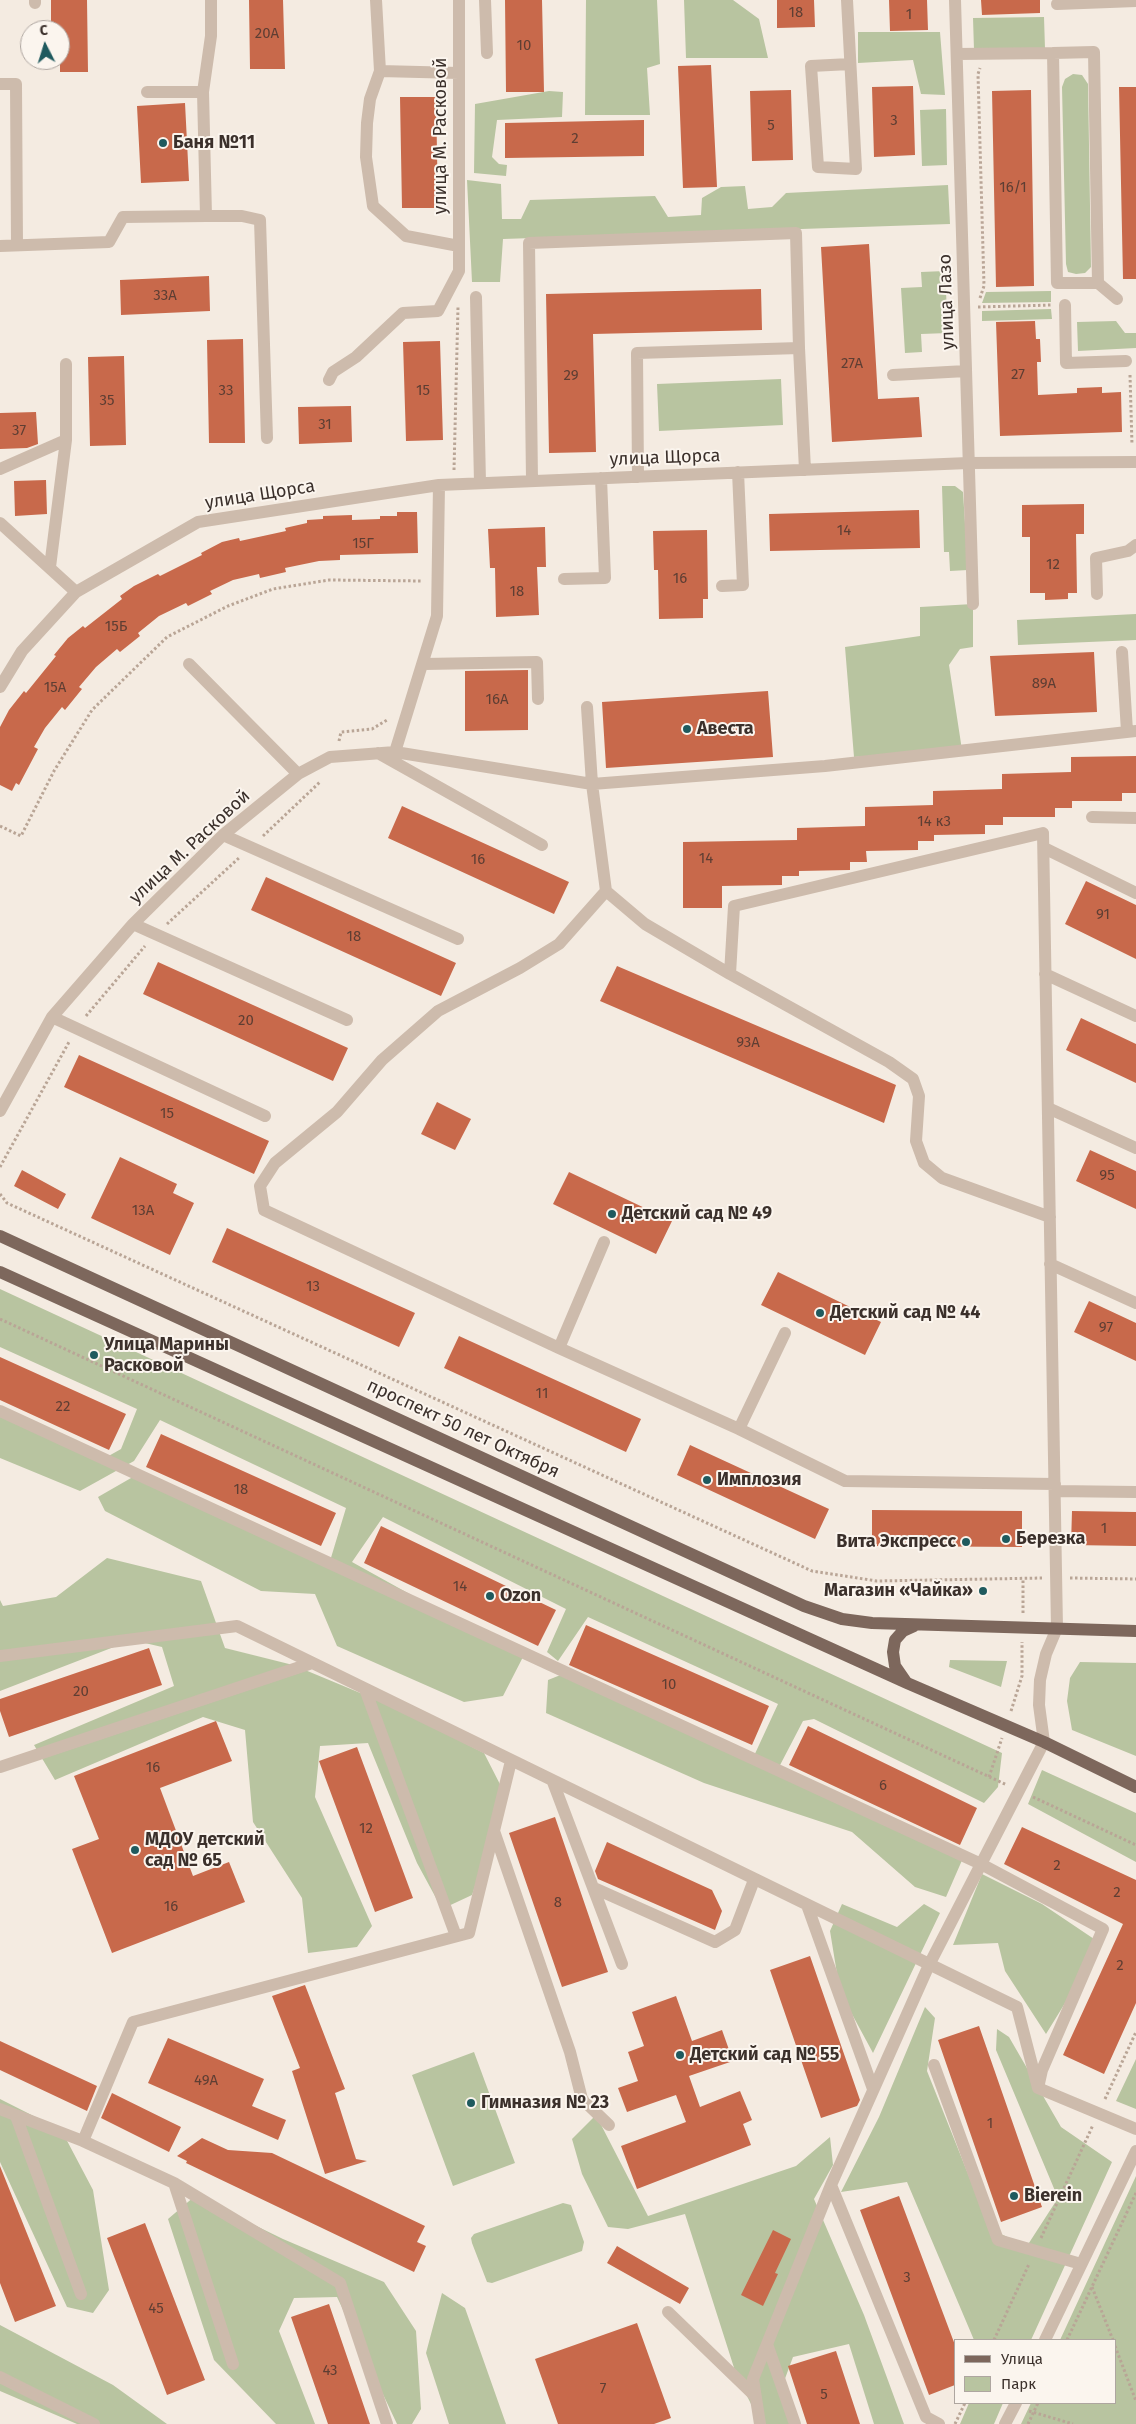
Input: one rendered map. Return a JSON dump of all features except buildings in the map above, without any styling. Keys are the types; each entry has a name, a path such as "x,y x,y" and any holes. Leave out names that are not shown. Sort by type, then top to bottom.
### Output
{"main road":[{"name":"проспект 50 лет Октября","path":"0,1236 804,1606 842,1619 872,1623 1136,1631"},
{"path":"0,1272 907,1683 1044,1742 1136,1788"},
{"path":"907,1683 895,1666 893,1652 895,1640 903,1631 919,1625"}],"street":[{"path":"206,216 203,92 211,36 211,0"},
{"path":"376,0 380,71 370,99 366,157 373,206 406,236 459,246"},
{"name":"улица М. Расковой","path":"329,380 333,372 356,356 403,313 438,312 459,271 459,0"},
{"path":"485,0 487,53"},
{"path":"847,0 856,169 818,167 811,66 850,64"},
{"name":"улица Лазо","path":"955,0 973,604"},
{"path":"1057,4 1136,1"},
{"path":"957,54 1094,52 1098,283"},
{"path":"1053,53 1057,283 1098,283 1117,299"},
{"path":"380,71 459,73"},
{"path":"0,84 16,84 17,245"},
{"path":"147,92 203,92"},
{"path":"0,246 109,242 122,217 242,216 260,220 267,438"},
{"path":"532,480 529,243 796,233 798,348 805,470"},
{"path":"476,297 480,483"},
{"path":"1065,305 1066,362 1128,365"},
{"path":"638,477 637,353 798,348"},
{"path":"50,567 66,440 66,364"},
{"path":"893,374 966,371"},
{"path":"0,468 66,440"},
{"name":"улица Щорса","path":"76,592 198,522 439,485 968,463 1136,462"},
{"path":"722,586 742,585 738,472"},
{"path":"564,579 605,578 601,478"},
{"path":"396,752 438,616 439,485"},
{"path":"0,523 76,592 22,651 0,687"},
{"path":"1097,594 1096,558 1128,551 1136,545"},
{"path":"1122,652 1131,731"},
{"path":"424,664 537,662 538,699"},
{"path":"189,664 298,774"},
{"path":"587,707 592,784 606,891 645,924 730,974 889,1062 913,1078 920,1096 916,1141 924,1164 942,1178 1050,1217"},
{"name":"улица М. Расковой","path":"0,1111 52,1017 133,924 223,835 298,774 330,757 396,752 592,784 825,766 1131,731"},
{"path":"378,752 542,845"},
{"path":"1092,817 1136,818"},
{"path":"730,974 734,906 1043,833 1058,1628 1046,1654 1040,1680 1039,1704 1044,1742 929,1965 831,2185 753,2380 760,2424"},
{"path":"223,835 458,939"},
{"path":"1044,848 1136,893"},
{"path":"606,891 559,944 520,968 438,1011 382,1060 338,1112 275,1163 260,1186 264,1210 559,1348 739,1429 845,1481 1136,1492"},
{"path":"133,924 347,1020"},
{"path":"1045,974 1136,1016"},
{"path":"52,1017 265,1116"},
{"path":"1048,1108 1136,1148"},
{"path":"559,1348 604,1242"},
{"path":"1050,1264 1136,1303"},
{"path":"739,1429 785,1333"},
{"path":"0,1410 981,1864 1103,1929 1042,2070 1038,2088"},
{"path":"0,1656 237,1626 1017,2007 1038,2088"},
{"path":"0,1767 312,1663"},
{"path":"365,1689 456,1936"},
{"path":"82,2141 133,2022 469,1933 511,1760"},
{"path":"553,1782 622,1964"},
{"path":"494,1832 570,2052 582,2099 609,2125"},
{"path":"594,1888 715,1942 735,1930 754,1880"},
{"path":"806,1905 873,2089"},
{"path":"934,2065 998,2240 1082,2264"},
{"path":"1038,2088 1136,2129"},
{"path":"0,2109 82,2141 174,2183 340,2283 387,2424"},
{"path":"16,2116 81,2294"},
{"path":"1045,2339 1136,2151"},
{"path":"174,2183 233,2364"},
{"path":"831,2185 926,2417 939,2424"},
{"path":"668,2312 756,2397"},
{"path":"767,2344 795,2424"},
{"path":"0,2378 94,2424"},
{"path":"1005,2424 1015,2404"}],"path":[{"path":"977,316 976,307 984,286 978,74 980,66"},
{"path":"454,484 458,300"},
{"path":"976,307 1055,305 1055,314"},
{"path":"1122,445 1132,444 1128,365"},
{"path":"0,1194 7,1203 812,1571 878,1581 1023,1578 1136,1579"},
{"path":"0,1318 1136,1845"},
{"path":"989,1777 1022,1676 1023,1578"},
{"path":"994,2339 1136,2032"},
{"path":"1067,2339 1136,2193"},
{"path":"1092,2287 1113,2339"},
{"path":"1116,2349 1136,2401"},
{"path":"955,2424 965,2404"},
{"path":"1018,2404 1033,2414 1073,2424"},
{"path":"1028,2424 1038,2404"}],"green space":[{"path":"586,0 657,0 660,64 647,68 650,115 585,115"},
{"path":"684,0 733,0 759,19 768,58 686,58"},
{"path":"1044,17 1045,49 974,50 973,18"},
{"path":"858,32 940,32 945,95 921,94 913,60 858,63"},
{"path":"1073,74 1082,75 1088,84 1091,267 1085,273 1076,274 1068,272 1066,264 1062,87 1065,79"},
{"path":"549,91 563,92 562,117 497,120 492,157 499,164 507,165 506,176 474,173 475,104"},
{"path":"946,109 947,165 922,166 920,110"},
{"path":"467,180 501,184 502,219 521,219 530,200 655,196 668,217 701,215 702,198 721,187 745,186 748,209 772,207 786,193 948,185 950,224 503,239 500,282 472,282"},
{"path":"945,271 948,333 921,334 922,352 905,353 901,288 922,287 921,272"},
{"path":"1051,291 1051,302 982,303 986,292"},
{"path":"1051,309 1052,319 982,321 982,311"},
{"path":"1116,321 1125,333 1136,333 1136,348 1078,351 1077,322"},
{"path":"781,379 783,425 659,431 657,384"},
{"path":"942,486 955,486 963,492 968,570 950,571 949,552 944,552"},
{"path":"973,604 973,647 960,649 949,665 962,750 854,757 845,647 920,636 920,607"},
{"path":"1136,614 1136,640 1018,645 1017,620"},
{"path":"0,1289 1002,1753 998,1787 984,1803 814,1719 803,1721 778,1769 963,1858 946,1897 915,1887 852,1832 704,1783 546,1713 548,1680 563,1674 753,1758 778,1704 588,1617 558,1661 547,1652 566,1609 383,1517 352,1562 523,1657 503,1696 464,1702 337,1646 315,1594 261,1591 105,1511 98,1497 138,1474 330,1561 346,1508 160,1420 134,1461 80,1491 0,1458 0,1416 105,1458 121,1449 137,1409 0,1347"},
{"path":"107,1558 201,1581 225,1648 293,1665 394,1707 484,1753 506,1796 472,1895 442,1909 417,1863 368,1743 320,1746 315,1797 372,1926 357,1947 308,1953 302,1898 253,1822 245,1730 203,1717 55,1780 34,1745 174,1686 162,1647 132,1640 0,1691 0,1600 3,1606 56,1597"},
{"path":"950,1660 1007,1661 1001,1687 949,1667"},
{"path":"1080,1662 1136,1663 1136,1756 1072,1730 1067,1701 1070,1678"},
{"path":"1042,1770 1136,1813 1136,1862 1028,1804"},
{"path":"982,1874 1042,1904 1097,1941 1070,1995 1046,2034 1005,1971 998,1943 953,1945"},
{"path":"842,1904 897,1927 924,1904 940,1913 873,2053 840,1992 830,1931"},
{"path":"925,2007 935,2018 927,2071 990,2229 1027,2246 1058,2198 996,2050 997,2029 1009,2037 1061,2127 1112,2162 1031,2339 974,2339 907,2182 841,2192 879,2117"},
{"path":"474,2052 515,2163 453,2186 412,2075"},
{"path":"1136,2059 1136,2109 1116,2101"},
{"path":"0,2099 83,2141 64,2135 93,2190 109,2290 93,2313 67,2307 0,2162"},
{"path":"596,2115 648,2216 796,2166 830,2137 833,2165 814,2199 864,2315 904,2424 874,2424 849,2344 793,2357 783,2384 797,2424 761,2424 736,2374 685,2214 628,2229 608,2227 582,2174 572,2139"},
{"path":"1136,2176 1136,2424 1021,2424 1031,2404 1116,2404 1116,2339 1060,2339"},
{"path":"195,2196 283,2239 384,2282 416,2331 421,2409 412,2424 397,2424 337,2297 294,2298 279,2331 315,2424 276,2424 214,2360 168,2219"},
{"path":"563,2203 571,2205 584,2242 582,2251 492,2283 487,2282 472,2243 471,2238 474,2234"},
{"path":"442,2293 465,2308 506,2424 449,2424 426,2353"},
{"path":"0,2325 113,2385 167,2424 77,2424 0,2391"},
{"path":"969,2404 1003,2404 994,2424 960,2424"}],"place":[{"name":"Баня №11","path":"163,143"},
{"name":"Авеста","path":"687,729"},
{"name":"Детский сад № 49","path":"612,1214"},
{"name":"Детский сад № 44","path":"820,1313"},
{"name":"Улица Марины Расковой","path":"94,1355"},
{"name":"Имплозия","path":"707,1480"},
{"name":"Березка","path":"1006,1539"},
{"name":"Вита Экспресс","path":"966,1542"},
{"name":"Магазин «Чайка»","path":"983,1591"},
{"name":"Ozon","path":"490,1596"},
{"name":"МДОУ детский сад № 65","path":"135,1850"},
{"name":"Детский сад № 55","path":"680,2055"},
{"name":"Гимназия № 23","path":"471,2103"},
{"name":"Bierein","path":"1014,2196"}]}
